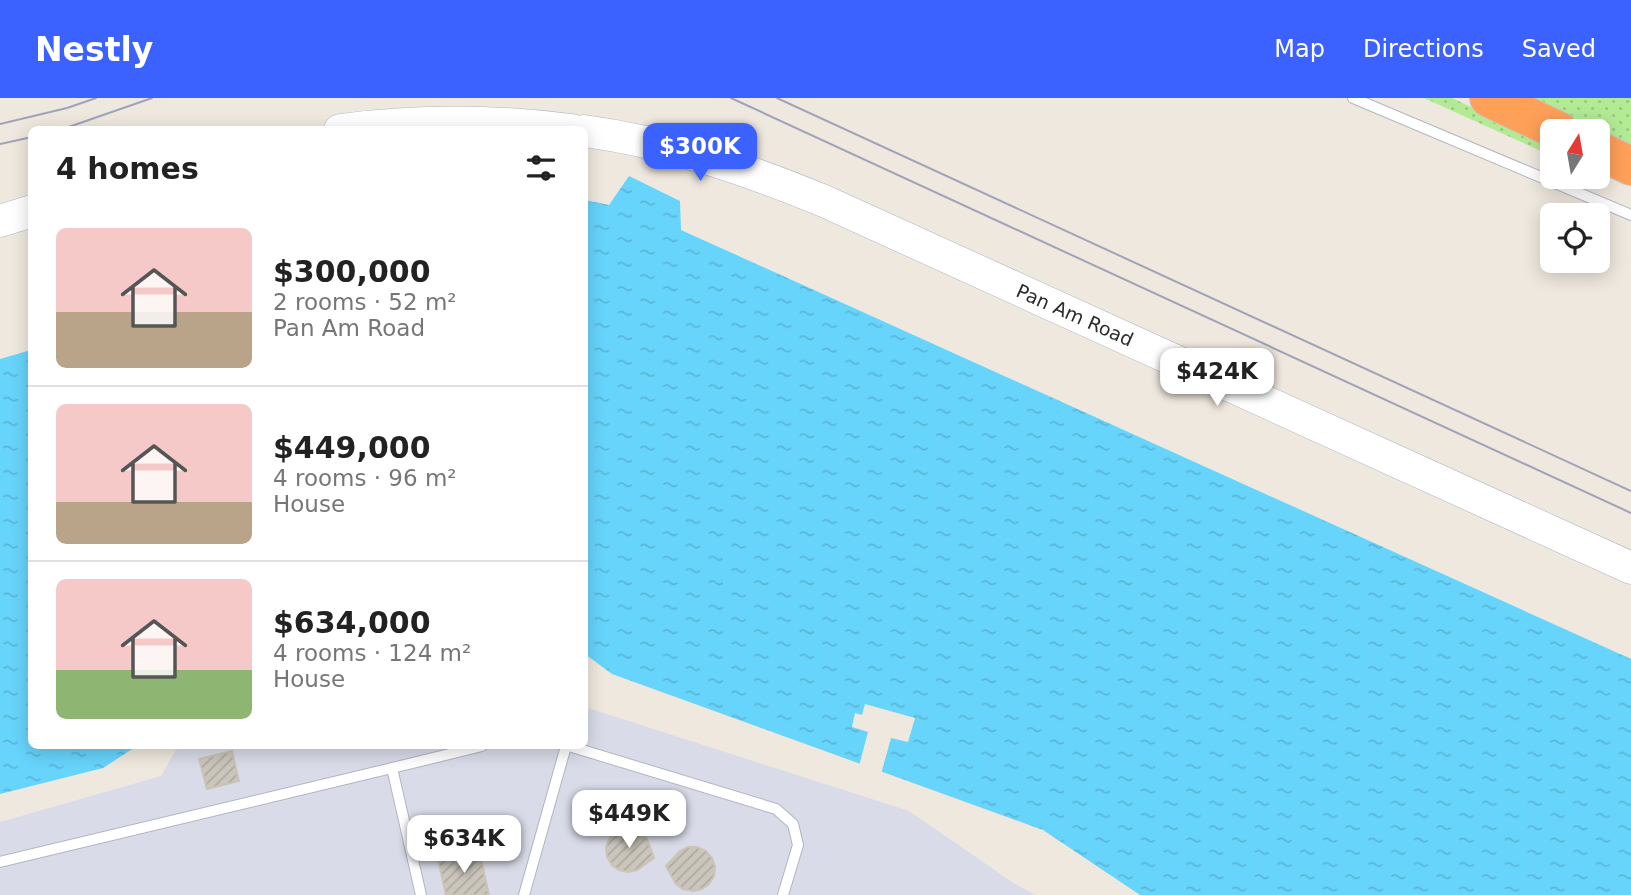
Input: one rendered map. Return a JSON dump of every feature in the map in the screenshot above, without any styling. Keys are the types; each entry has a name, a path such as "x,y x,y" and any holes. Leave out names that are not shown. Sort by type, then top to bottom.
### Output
{"highway":[{"path":"1489,98 1540,122"},
{"path":"1610,156 1631,166"}],"street":[{"path":"379,126 446,122 541,126"},
{"name":"Pan Am Road","path":"588,132 676,148 749,171 824,201 1631,568"},
{"path":"0,221 28,212"}],"lane":[{"path":"1353,98 1631,215"},
{"path":"0,862 470,749"},
{"path":"524,895 566,749"},
{"path":"577,749 776,809 793,824 798,845 783,895"},
{"path":"392,768 421,895"}],"shaded area":[{"path":"588,708 909,811 1035,895 0,895 0,822 161,776 176,749 588,749"}],"green space":[{"path":"1424,98 1452,98 1540,139 1540,151"},
{"path":"1511,98 1631,98 1631,155 1610,140 1610,119 1556,119"}],"water":[{"path":"629,176 680,201 681,230 1631,659 1631,895 1140,895 1043,830 612,674 588,656 588,201 609,205"},
{"path":"28,351 28,749 132,749 103,768 0,794 0,359"}],"pier":[{"path":"865,704 915,718 908,742 891,738 881,774 859,766 868,732 852,727 855,713 862,715"}],"building":[{"path":"232,751 239,781 207,789 199,759"},
{"path":"624,828 641,832 647,839 654,858 637,870 628,872 612,865 607,857 606,847 615,832"},
{"path":"688,847 706,851 715,867 709,884 693,891 676,884 666,866 680,851"},
{"path":"479,850 489,895 446,895 438,859"}],"tram line":[{"path":"0,124 96,98"},
{"path":"72,126 152,98"},
{"path":"731,98 1631,513"},
{"path":"777,98 1631,491"},
{"path":"0,144 28,138"}]}
